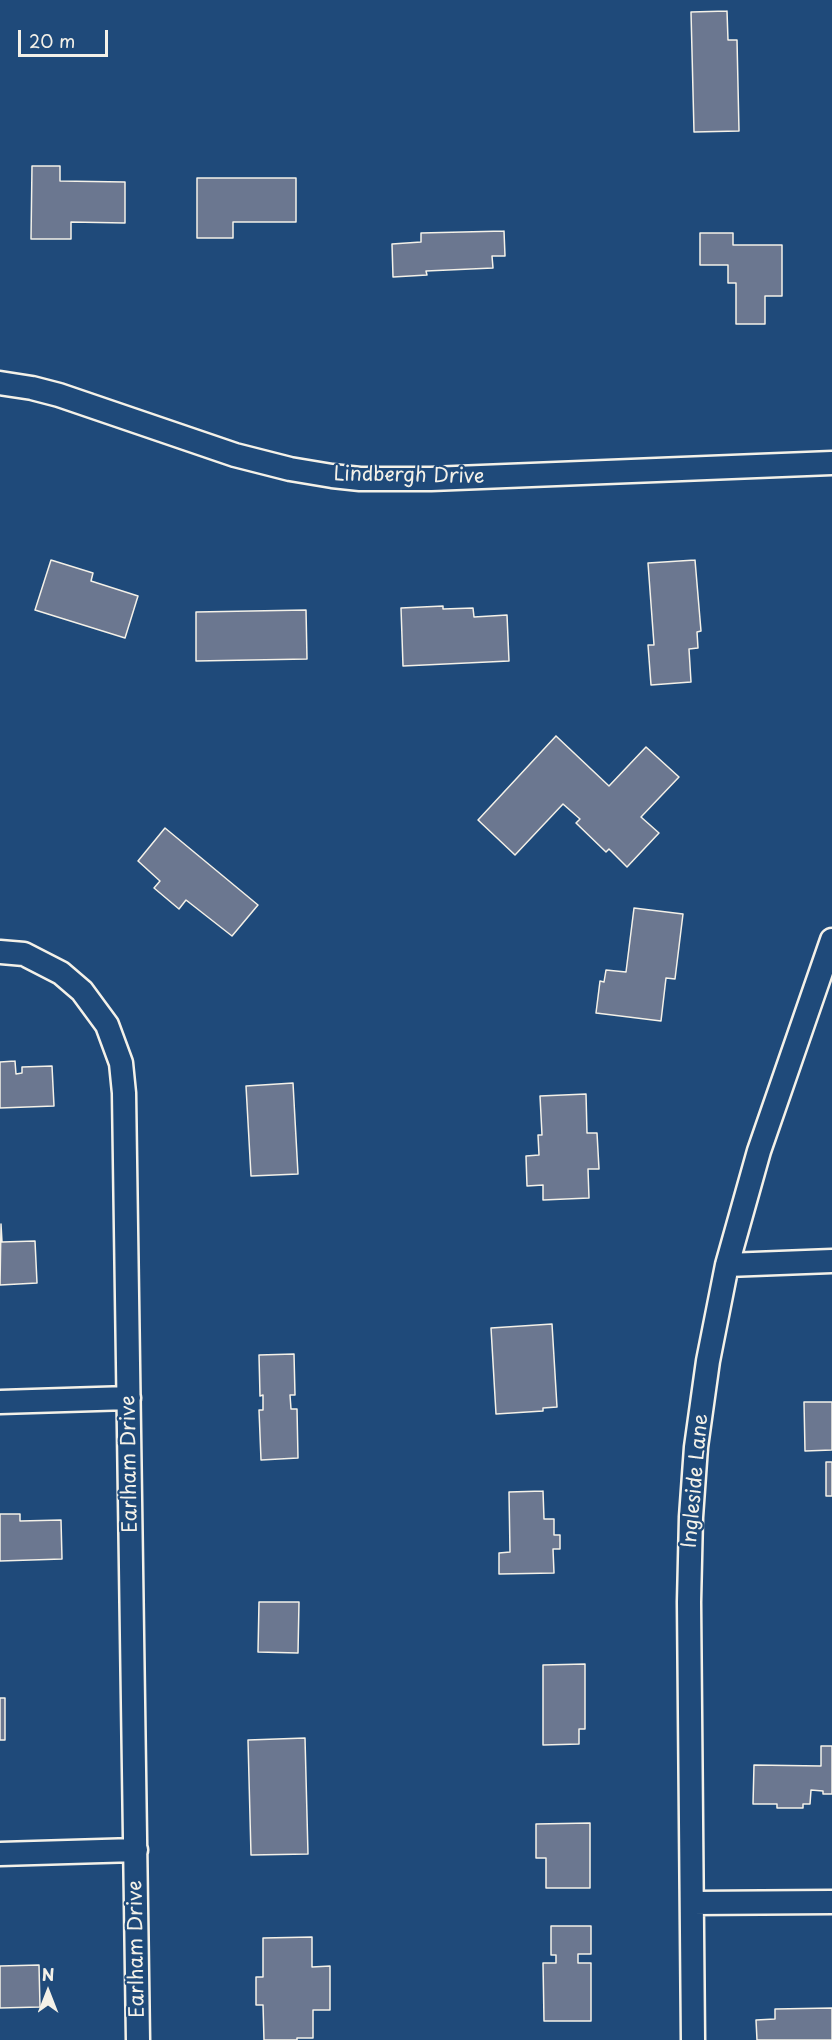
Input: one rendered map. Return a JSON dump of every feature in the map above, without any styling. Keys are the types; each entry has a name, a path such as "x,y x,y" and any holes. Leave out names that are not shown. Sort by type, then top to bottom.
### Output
{"street":[{"name":"Lindbergh Drive","path":"0,383 59,395 235,455 290,469 360,479 431,479 832,463"},
{"name":"Ingleside Lane","path":"693,2040 689,1613 691,1516 696,1447 708,1361 727,1265 759,1151 832,940"},
{"name":"Earlham Drive","path":"0,952 24,954 61,973 82,991 107,1025 121,1063 124,1093 138,2040"},
{"path":"727,1265 832,1262"},
{"path":"0,1402 129,1398"},
{"path":"0,1854 136,1851"},
{"path":"692,1903 832,1902"}],"building":[{"path":"727,11 728,40 737,40 739,131 694,132 691,12"},
{"path":"32,166 60,166 60,181 125,182 125,223 71,222 71,239 31,239"},
{"path":"197,178 296,178 296,222 233,222 233,238 197,238"},
{"path":"504,231 505,256 492,256 493,268 426,271 427,275 393,277 392,244 421,242 421,233"},
{"path":"700,233 733,233 733,245 782,245 782,296 765,296 765,324 736,324 736,283 728,283 728,265 700,265"},
{"path":"51,560 93,573 91,581 138,596 125,638 35,610"},
{"path":"695,560 701,631 697,632 698,648 689,649 691,682 651,685 648,645 654,645 648,563"},
{"path":"443,606 443,609 473,608 474,617 507,615 509,661 403,666 401,608"},
{"path":"306,610 307,659 196,661 196,612"},
{"path":"556,736 609,786 646,747 679,777 641,817 659,833 627,867 609,849 606,852 576,823 580,819 563,804 515,855 478,820"},
{"path":"165,828 258,905 232,936 186,900 179,909 154,888 160,881 138,861"},
{"path":"634,908 683,914 675,979 666,978 661,1021 596,1013 600,981 604,982 606,970 626,972"},
{"path":"15,1061 16,1074 22,1073 22,1067 52,1066 54,1106 0,1108 0,1062"},
{"path":"293,1083 298,1174 251,1176 246,1086"},
{"path":"586,1094 587,1133 597,1133 599,1169 588,1169 589,1198 543,1200 543,1185 527,1186 526,1156 539,1155 538,1135 542,1135 540,1096"},
{"path":"1,1224 2,1242 35,1241 37,1283 0,1285"},
{"path":"552,1324 557,1407 543,1408 543,1411 496,1414 491,1328"},
{"path":"294,1354 295,1395 290,1395 291,1409 297,1409 298,1458 261,1460 259,1410 263,1410 263,1395 260,1396 259,1355"},
{"path":"804,1402 832,1402 832,1450 805,1451"},
{"path":"826,1462 832,1462 832,1496 826,1496"},
{"path":"543,1491 544,1519 554,1519 554,1535 560,1535 560,1549 553,1549 554,1573 499,1574 499,1553 510,1552 509,1492"},
{"path":"0,1514 20,1514 20,1521 61,1520 62,1559 0,1561"},
{"path":"259,1602 299,1602 298,1653 258,1652"},
{"path":"585,1664 585,1729 579,1729 579,1744 543,1745 543,1665"},
{"path":"0,1698 5,1698 5,1740 0,1740"},
{"path":"305,1738 308,1854 251,1855 248,1740"},
{"path":"821,1746 832,1746 832,1794 811,1790 810,1804 803,1804 803,1808 777,1808 777,1804 753,1804 754,1765 821,1766"},
{"path":"590,1823 590,1888 546,1888 546,1858 536,1858 536,1824"},
{"path":"551,1926 591,1926 591,1954 578,1954 578,1963 591,1963 591,2021 544,2021 543,1963 556,1963 556,1955 551,1955"},
{"path":"312,1937 312,1967 330,1966 330,2010 313,2010 313,2038 264,2040 263,2005 256,2005 256,1977 263,1977 263,1938"},
{"path":"39,1965 40,2007 0,2008 0,1966"},
{"path":"832,2008 832,2040 757,2040 756,2020 775,2019 775,2009"}]}
